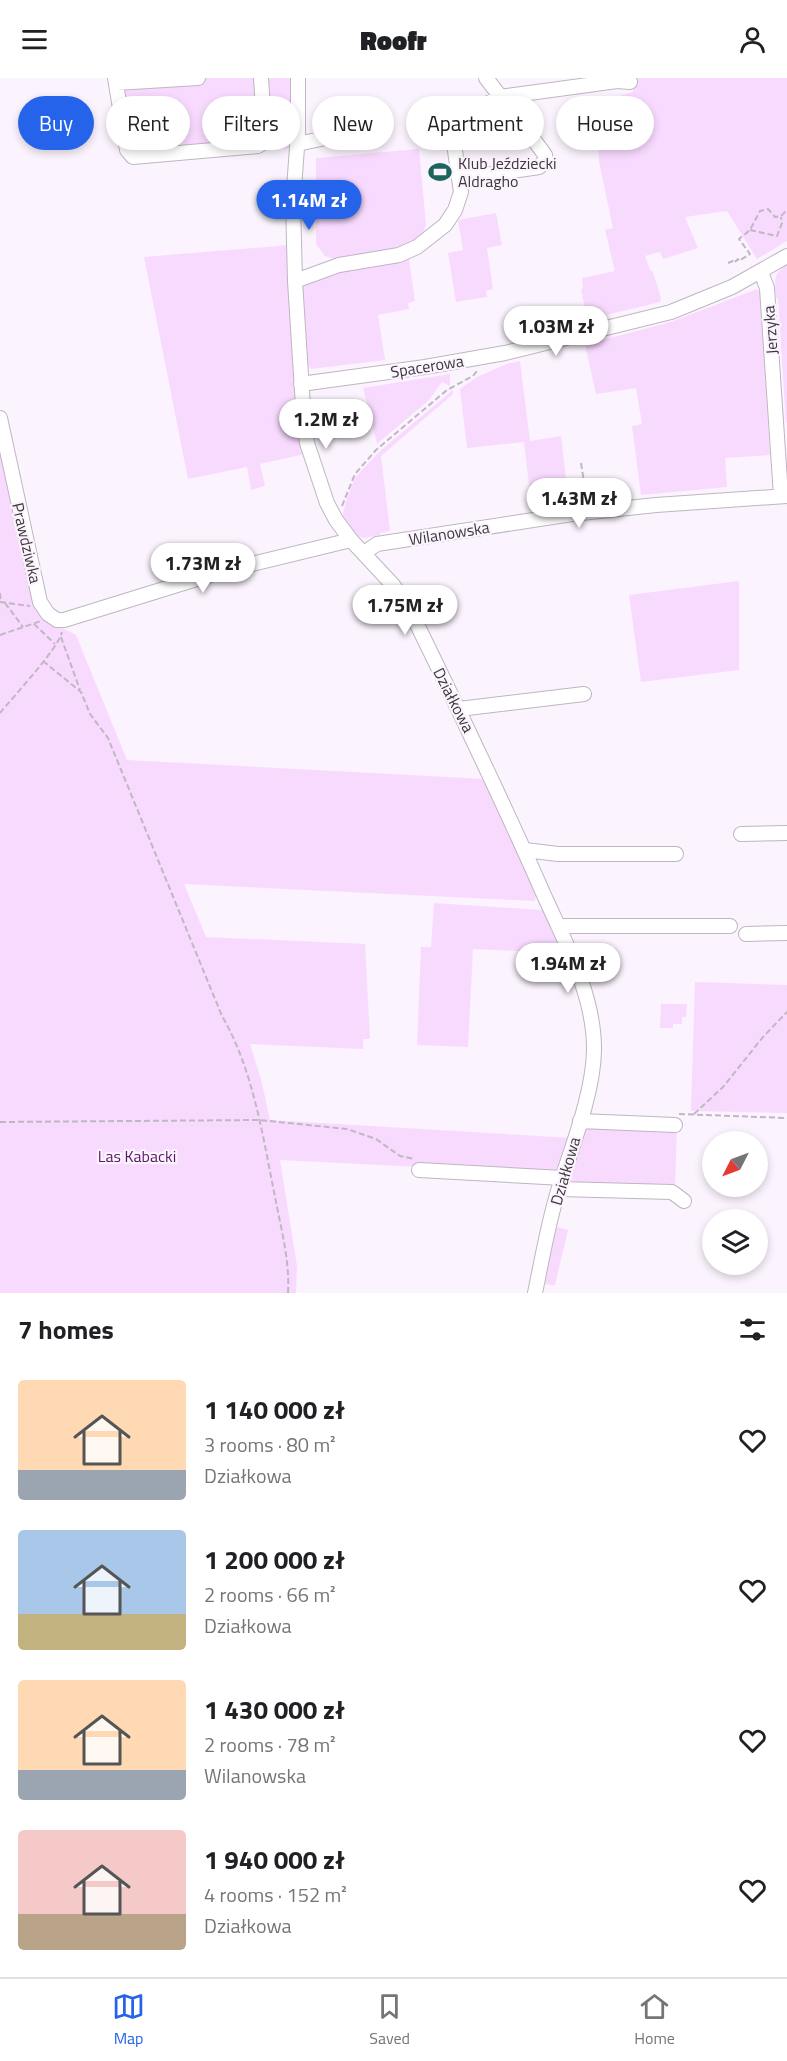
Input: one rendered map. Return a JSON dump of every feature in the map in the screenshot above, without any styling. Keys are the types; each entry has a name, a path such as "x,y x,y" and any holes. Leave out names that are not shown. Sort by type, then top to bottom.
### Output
{"street":[{"path":"198,78 116,80 127,150 133,157 263,144 265,139 261,78"},
{"name":"Działkowa","path":"298,78 298,96"},
{"path":"486,78 499,96"},
{"path":"507,96 617,81 630,82"},
{"name":"Działkowa","path":"296,150 292,195 295,281 307,443 327,503 351,540 393,585 410,610 525,850 573,962 591,1017 593,1064 580,1121 561,1183 535,1293"},
{"path":"295,281 339,265 389,258 417,248 445,225 455,210 461,192 455,150"},
{"path":"459,179 539,167 544,163 545,155 541,150"},
{"name":"Spacerowa","path":"302,384 425,367 543,345 671,312 709,298 787,256"},
{"name":"Jerzyka","path":"761,272 767,288 784,496"},
{"name":"Prawdziwka","path":"0,417 40,602 53,615"},
{"name":"Wilanowska","path":"364,553 377,544 572,514 656,505 784,496"},
{"path":"53,615 351,540"},
{"path":"459,709 584,694"},
{"path":"741,834 787,833"},
{"path":"525,850 558,854 616,852 676,854"},
{"path":"558,926 730,926"},
{"path":"746,933 787,933"},
{"path":"580,1121 675,1119"},
{"path":"419,1165 561,1183 672,1192 684,1201"}],"path":[{"path":"728,263 738,259 739,261 750,254 739,239 750,230 755,217 763,210 769,210 773,216 781,216 787,210"},
{"path":"750,230 777,236 782,224 781,216"},
{"path":"336,520 350,484 364,462 447,390 475,374 477,366"},
{"path":"581,463 588,504"},
{"path":"0,593 0,602 53,615"},
{"path":"5,603 23,627"},
{"path":"0,635 53,615"},
{"path":"53,615 90,714 108,738 222,1016 235,1038 259,1120 284,1247 288,1293"},
{"path":"34,624 55,644"},
{"path":"0,713 61,637"},
{"path":"43,661 81,692"},
{"path":"693,1114 723,1087 763,1037 786,1015"},
{"path":"675,1119 693,1114 787,1118"},
{"path":"0,1122 259,1120 347,1129 376,1139 400,1156 419,1165"}],"green space":[{"path":"109,78 293,78 293,96 202,96 202,150 272,150 126,163 123,150 190,150 190,96 113,96"},
{"path":"635,78 787,78 787,241 757,259 727,211 685,217 698,248 663,259 660,252 645,256 653,272 661,298 660,302 594,318 587,316 581,290 582,278 615,271 605,230 613,228 598,150 654,150 654,96 620,96 633,92"},
{"path":"419,150 426,225 422,236 410,245 397,250 335,259 325,256 316,244 316,158"},
{"path":"496,213 502,245 487,248 493,289 486,291 487,297 456,302 448,253 463,250 458,220"},
{"path":"290,245 305,454 260,464 265,486 251,490 247,467 188,479 144,257"},
{"path":"409,259 415,301 408,303 409,309 378,315 385,360 311,369 306,362 301,288 337,270"},
{"path":"787,265 786,423 778,298 776,298 775,283 779,272"},
{"path":"757,289 760,292 770,455 725,458 727,487 641,495 632,426 642,424 636,388 596,394 586,349 587,344 671,322"},
{"path":"520,361 530,441 561,436 569,505 532,511 524,442 467,448 460,389 477,377"},
{"path":"450,374 450,386 442,382 429,400 377,444 363,388"},
{"path":"453,390 453,394 381,456 390,531 363,538 357,535 354,537 341,521 355,478 380,451"},
{"name":"Las Kabacki","path":"0,433 42,618 76,635 127,760 485,779 536,895 535,901 184,884 206,937 365,944 370,1039 363,1039 363,1049 250,1044 270,1120 572,1138 558,1174 280,1160 297,1266 296,1293 0,1293"},
{"path":"739,581 739,670 641,682 629,595"},
{"path":"434,903 543,910 562,953 473,949 468,1047 417,1045 421,947 431,947"},
{"path":"695,982 787,985 787,1113 691,1111"},
{"path":"661,1004 687,1004 686,1017 682,1017 682,1024 673,1024 673,1028 660,1028"},
{"path":"587,1124 677,1128 675,1188 571,1183 568,1177"},
{"path":"558,1227 568,1230 555,1285 541,1284 553,1231"}],"place":[{"name":"Klub Jeździecki Aldragho","path":"440,172"}]}
